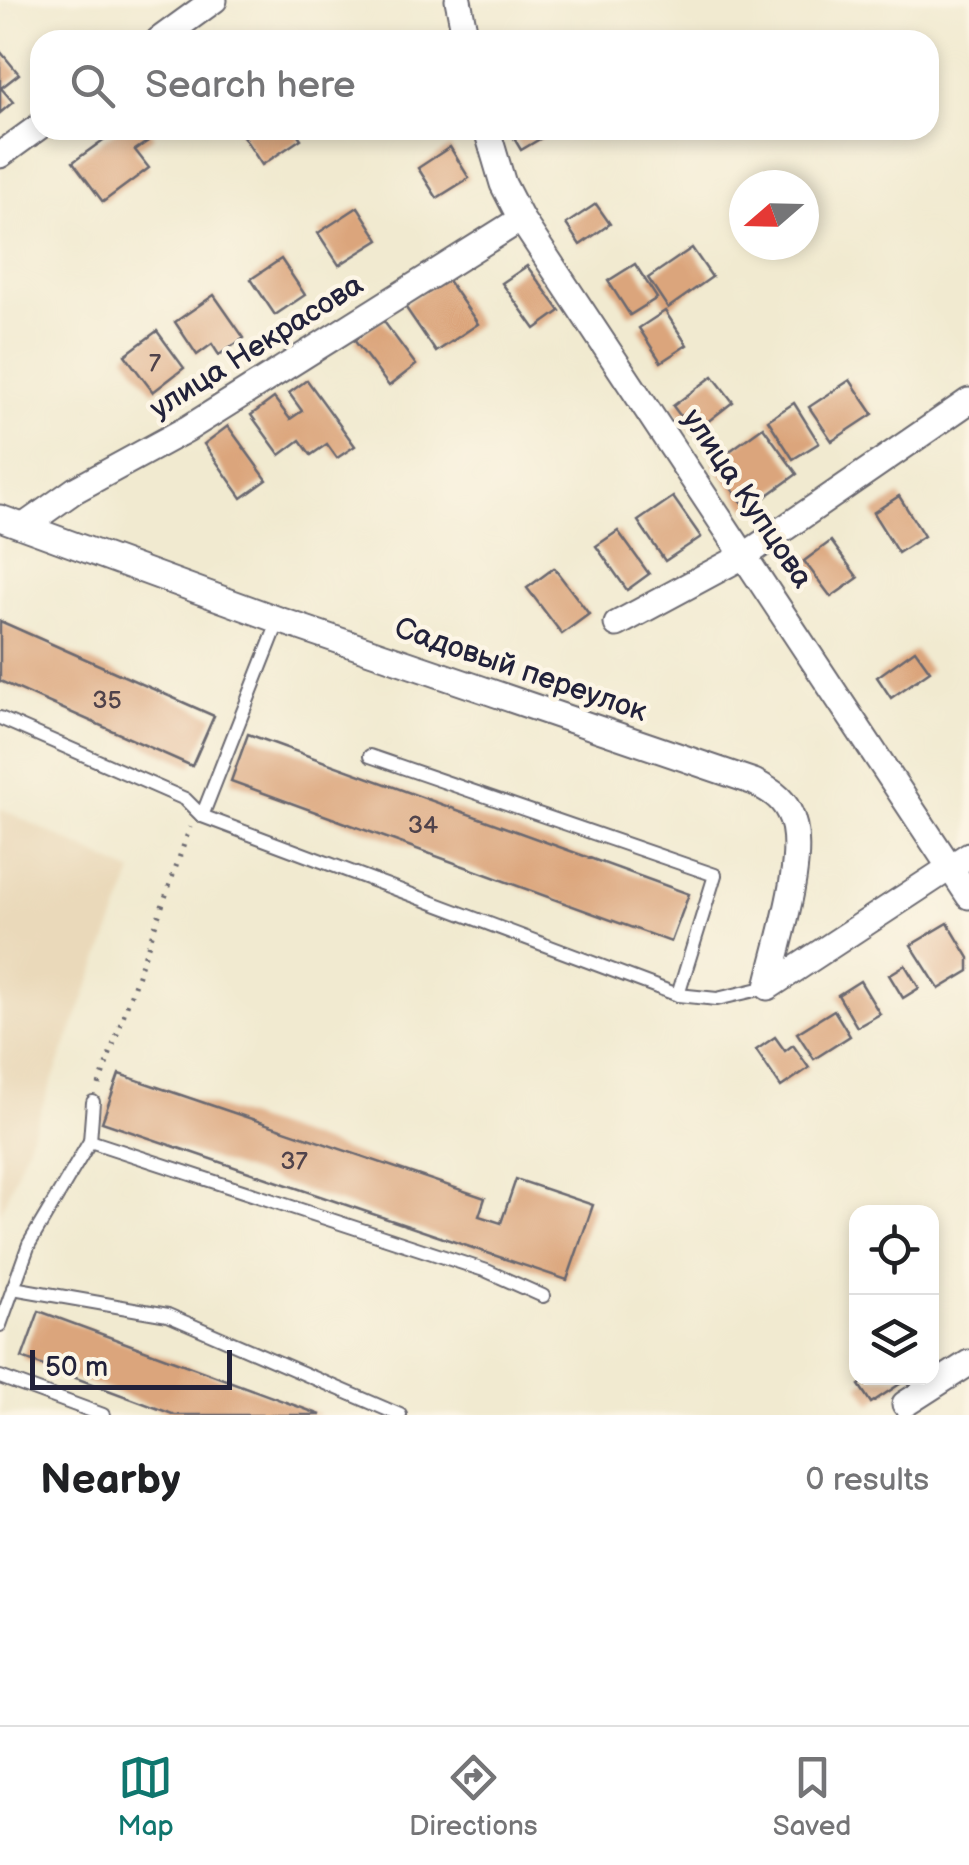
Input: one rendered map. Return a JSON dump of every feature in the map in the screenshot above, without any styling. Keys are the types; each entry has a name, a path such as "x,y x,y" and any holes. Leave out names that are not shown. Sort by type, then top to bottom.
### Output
{"street":[{"path":"173,30 214,0"},
{"path":"458,0 464,30"},
{"path":"0,155 30,133"},
{"name":"улица Купцова","path":"489,140 503,184 521,218 960,861 969,896"},
{"name":"улица Некрасова","path":"12,522 187,429 521,218"},
{"path":"616,624 747,554 969,401"},
{"name":"Садовый переулок","path":"12,522 279,620 754,782 777,794 790,814 796,836 768,987"},
{"path":"768,987 960,861"},
{"path":"905,1404 969,1364"}],"lane":[{"path":"199,813 279,620"},
{"path":"0,718 184,799 199,813 678,995 717,999 768,987"},
{"path":"370,756 714,875 678,995"},
{"path":"0,1325 30,1244 90,1142 93,1102"},
{"path":"90,1142 487,1271 543,1296"},
{"path":"13,1288 168,1315 400,1415"},
{"path":"0,1377 104,1415"}],"path":[{"path":"93,1102 199,813"}],"shaded area":[{"path":"0,808 133,873 0,1215"}],"building":[{"path":"0,51 19,74 1,88 13,102 0,113"},
{"path":"103,140 150,140 135,150 149,168 103,202 73,162"},
{"path":"246,140 300,140 262,165"},
{"path":"515,140 538,140 521,150"},
{"path":"450,147 469,178 437,198 418,168"},
{"path":"596,204 610,224 580,245 566,224"},
{"path":"358,207 379,240 339,265 318,233"},
{"path":"692,248 712,277 668,308 648,278"},
{"path":"281,259 305,295 275,315 251,279"},
{"path":"635,264 657,298 630,315 608,281"},
{"path":"527,266 560,311 535,329 502,283"},
{"path":"445,276 478,324 436,352 404,305"},
{"path":"214,295 244,338 219,355 212,344 197,355 175,322"},
{"path":"665,311 687,345 661,362 639,328"},
{"path":"382,319 416,365 389,386 354,340"},
{"path":"157,331 184,368 153,392 125,355"},
{"path":"713,376 733,402 693,433 673,406"},
{"path":"307,380 355,446 337,458 327,444 311,455 300,440 280,455 251,415 274,398 290,419 302,411 289,393"},
{"path":"850,380 873,414 832,441 809,407"},
{"path":"794,403 819,443 793,459 768,420"},
{"path":"228,426 267,480 242,498 204,444"},
{"path":"763,427 797,474 747,510 713,463"},
{"path":"899,496 924,536 898,553 873,513"},
{"path":"673,497 701,537 665,561 638,521"},
{"path":"618,531 649,574 627,590 596,546"},
{"path":"831,541 858,578 831,597 804,561"},
{"path":"554,568 589,614 562,634 527,588"},
{"path":"0,621 214,716 192,766 0,681"},
{"path":"915,650 930,671 891,698 877,677"},
{"path":"248,734 689,894 671,942 231,781"},
{"path":"948,923 969,958 969,971 939,989 911,945"},
{"path":"905,965 919,988 903,998 889,975"},
{"path":"860,981 880,1014 857,1027 838,995"},
{"path":"834,1010 850,1036 814,1059 797,1033"},
{"path":"775,1037 785,1051 793,1045 809,1068 781,1087 756,1050"},
{"path":"119,1074 485,1198 479,1216 501,1223 516,1179 593,1205 567,1280 102,1122"},
{"path":"39,1311 321,1415 175,1415 22,1358"},
{"path":"859,1385 898,1385 871,1403"}]}
